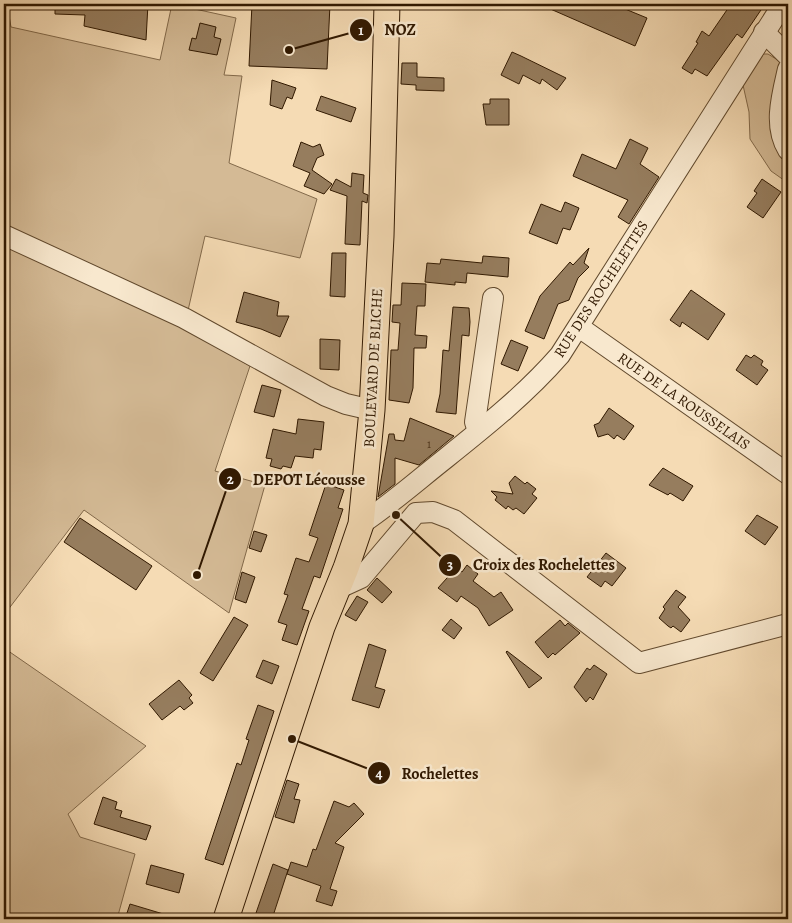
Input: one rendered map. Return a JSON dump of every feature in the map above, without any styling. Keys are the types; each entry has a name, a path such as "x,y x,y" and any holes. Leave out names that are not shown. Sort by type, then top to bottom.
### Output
{"main road":[{"name":"BOULEVARD DE BLICHE","path":"226,919 319,636 346,568 360,524 372,410 381,236 387,4"}],"street":[{"name":"RUE DES ROCHELETTES","path":"360,524 396,499 478,431 542,376 560,355 783,4"},
{"path":"764,32 788,56"},
{"path":"788,69 779,108 784,143 788,150"},
{"path":"4,235 184,318 326,396 346,404 372,410"},
{"path":"478,431 475,422 493,298"},
{"name":"RUE DE LA ROUSSELAIS","path":"579,327 788,474"},
{"path":"337,589 361,578 416,513 433,512 454,520 639,663 788,624"}],"shaded area":[{"path":"4,4 7,4 11,27 160,60 172,4 236,18 224,75 242,76 229,163 317,199 300,258 205,236 184,328 250,366 215,471 265,485 229,613 84,510 4,615"},
{"path":"762,54 768,54 781,62 788,183 771,171 750,139 749,112 743,85"},
{"path":"4,648 146,746 68,814 80,837 135,854 117,919 4,919"}],"building":[{"path":"55,4 148,4 146,40 84,26 85,15 55,14"},
{"path":"252,4 330,4 327,69 249,66"},
{"path":"539,4 613,4 647,18 635,46"},
{"path":"731,4 765,4 742,38 737,34 707,76 695,69 692,74 682,68 698,43 696,42 702,31 709,36"},
{"path":"200,23 216,27 214,37 221,39 217,55 189,50 192,38 196,39"},
{"path":"512,52 566,78 557,90 542,79 540,84 523,75 519,84 501,75"},
{"path":"402,63 417,63 417,77 444,78 444,91 416,90 416,85 401,84"},
{"path":"272,80 296,88 292,99 287,97 282,109 270,105"},
{"path":"321,96 356,108 351,122 316,110"},
{"path":"490,99 509,99 509,125 486,125 483,104 490,104"},
{"path":"630,139 648,148 640,164 659,177 629,224 618,217 628,200 573,176 582,154 616,169"},
{"path":"301,142 313,147 320,144 324,155 317,158 312,170 332,184 324,194 304,186 310,173 293,166"},
{"path":"352,173 364,175 363,193 368,195 367,203 362,201 360,245 345,244 347,196 330,190 336,179 351,187"},
{"path":"762,179 781,192 763,218 747,207 757,193 754,191"},
{"path":"565,202 579,208 570,230 563,228 557,244 529,233 541,204 561,212"},
{"path":"589,248 584,263 589,267 578,278 569,300 558,304 544,339 525,331 540,296 570,262 573,265"},
{"path":"332,253 346,253 345,297 330,296"},
{"path":"483,256 509,258 508,277 467,273 466,283 455,282 455,285 425,282 427,263 440,264 441,259 482,263"},
{"path":"402,283 426,284 425,306 417,306 415,335 427,336 426,348 414,348 413,388 409,403 389,400 391,350 398,350 400,323 392,322 393,305 401,305"},
{"path":"691,290 725,314 708,340 682,322 680,327 670,320"},
{"path":"244,292 279,302 277,316 289,316 280,337 236,322"},
{"path":"453,307 469,308 470,322 469,336 462,335 456,414 436,412 440,394 443,350 449,351"},
{"path":"320,339 340,340 339,370 320,369"},
{"path":"511,340 528,347 518,371 501,364"},
{"path":"746,355 751,358 754,355 763,361 761,365 768,370 757,385 736,370"},
{"path":"262,385 281,390 274,417 254,412"},
{"path":"609,408 634,426 624,440 617,435 614,439 608,434 598,437 594,425 599,423"},
{"path":"410,418 454,436 419,465 395,458 395,484 378,497 389,434 394,434 395,440 404,441"},
{"path":"298,419 324,422 321,450 314,449 313,458 295,456 291,468 283,466 281,469 270,466 272,459 266,458 273,429 296,434"},
{"path":"663,468 693,486 683,501 670,493 668,495 649,485"},
{"path":"515,476 525,484 527,482 536,489 532,494 537,498 524,514 516,508 513,510 508,506 506,509 495,500 497,497 491,491 513,494 509,483"},
{"path":"326,484 344,490 338,508 343,509 320,578 314,576 302,609 309,611 297,645 282,640 287,625 278,622 288,595 284,594 296,558 309,562 318,538 309,535"},
{"path":"757,515 778,527 765,545 745,531"},
{"path":"80,518 152,566 136,590 64,542"},
{"path":"254,531 267,535 261,552 249,548"},
{"path":"606,553 626,568 612,586 605,581 601,587 587,577"},
{"path":"467,565 478,574 473,581 494,597 501,592 513,610 489,626 478,608 461,596 457,602 438,588 456,568 462,572"},
{"path":"242,572 255,577 246,603 235,599"},
{"path":"377,578 392,592 382,603 367,590"},
{"path":"676,590 686,597 678,607 690,620 681,632 673,626 671,628 659,618 665,609 663,607"},
{"path":"357,596 368,602 356,621 345,615"},
{"path":"234,617 248,625 213,681 200,673"},
{"path":"451,619 462,628 454,639 442,630"},
{"path":"560,620 565,626 568,623 580,633 555,655 553,653 548,658 535,642"},
{"path":"369,644 386,650 375,687 385,690 379,708 352,700"},
{"path":"507,651 542,678 529,688"},
{"path":"263,660 279,666 272,684 256,677"},
{"path":"594,665 607,674 593,700 590,697 586,702 574,687 587,668 590,670"},
{"path":"179,680 192,695 189,698 193,703 184,710 180,706 162,720 149,704"},
{"path":"258,705 274,711 223,865 205,859 237,763 241,765 249,740 246,739"},
{"path":"287,780 299,784 294,799 300,800 294,823 275,817"},
{"path":"103,797 117,802 115,809 122,811 120,817 151,826 146,840 94,824"},
{"path":"334,801 349,807 354,803 364,814 335,843 344,847 330,889 337,891 332,906 316,901 321,886 287,874 291,862 307,867 313,849 316,850"},
{"path":"273,864 288,870 272,919 257,919 258,914 256,913"},
{"path":"151,865 184,874 179,893 146,884"},
{"path":"130,904 170,916 169,919 136,919 126,916"}],"place":[{"name":"NOZ","path":"289,50"},
{"name":"Croix des Rochelettes","path":"396,515"},
{"name":"DEPOT Lécousse","path":"197,575"},
{"name":"Rochelettes","path":"292,739"}]}
